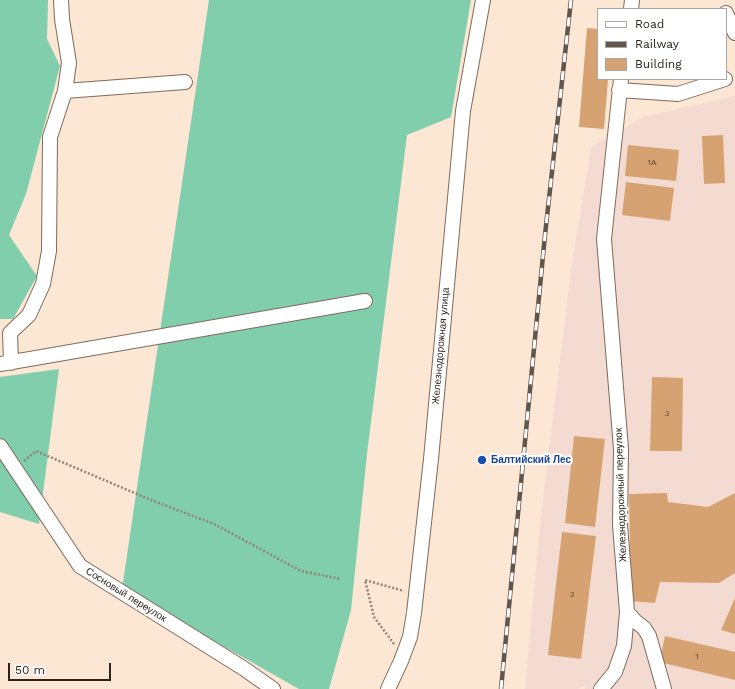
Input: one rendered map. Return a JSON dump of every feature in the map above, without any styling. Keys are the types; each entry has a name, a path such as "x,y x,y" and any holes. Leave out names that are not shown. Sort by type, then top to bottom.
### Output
{"street":[{"path":"61,0 62,19 69,62 65,91 50,137 49,251 43,284 29,315 10,333 5,363 365,301"},
{"name":"Железнодорожная улица","path":"388,689 410,637 416,594 432,451 463,111 483,0"},
{"path":"727,15 735,33"},
{"path":"620,84 678,94 722,80"},
{"path":"65,91 185,82"},
{"name":"Железнодорожный переулок","path":"620,84 604,239 621,450 620,525 627,612"},
{"name":"Сосновый переулок","path":"0,446 16,467 80,566 243,668 273,689"},
{"path":"601,689 615,672 624,646 627,612"},
{"path":"627,612 634,621 644,628 649,636 664,689"}],"path":[{"path":"16,467 36,451 151,500 214,524 301,571 340,579"},
{"path":"401,661 394,645 374,617 365,580 416,594"}],"shaded area":[{"path":"735,96 735,689 585,689 585,686 578,689 525,689 540,525 571,269 591,147 643,117"}],"green space":[{"path":"0,0 48,0 47,39 60,66 26,194 9,235 37,276 13,319 0,319"},
{"path":"209,0 471,0 451,117 407,135 367,454 351,610 329,689 299,689 122,589"},
{"path":"59,369 39,524 0,512 0,377"}],"building":[{"path":"587,28 597,29 597,80 608,80 604,129 579,127"},
{"path":"723,135 725,183 704,184 702,136"},
{"path":"628,145 679,150 676,181 625,176"},
{"path":"626,182 674,188 670,221 622,215"},
{"path":"652,377 683,378 682,451 650,451"},
{"path":"574,436 605,439 595,527 565,523"},
{"path":"667,493 668,502 708,507 735,493 735,573 719,583 660,582 655,603 631,601 629,494"},
{"path":"562,532 596,536 581,659 548,655"},
{"path":"735,598 735,634 721,630"},
{"path":"665,636 735,652 735,680 659,662"}],"railway":[{"path":"501,689 545,235 571,0"}],"place":[{"name":"Балтийский Лес","path":"482,460"}]}
